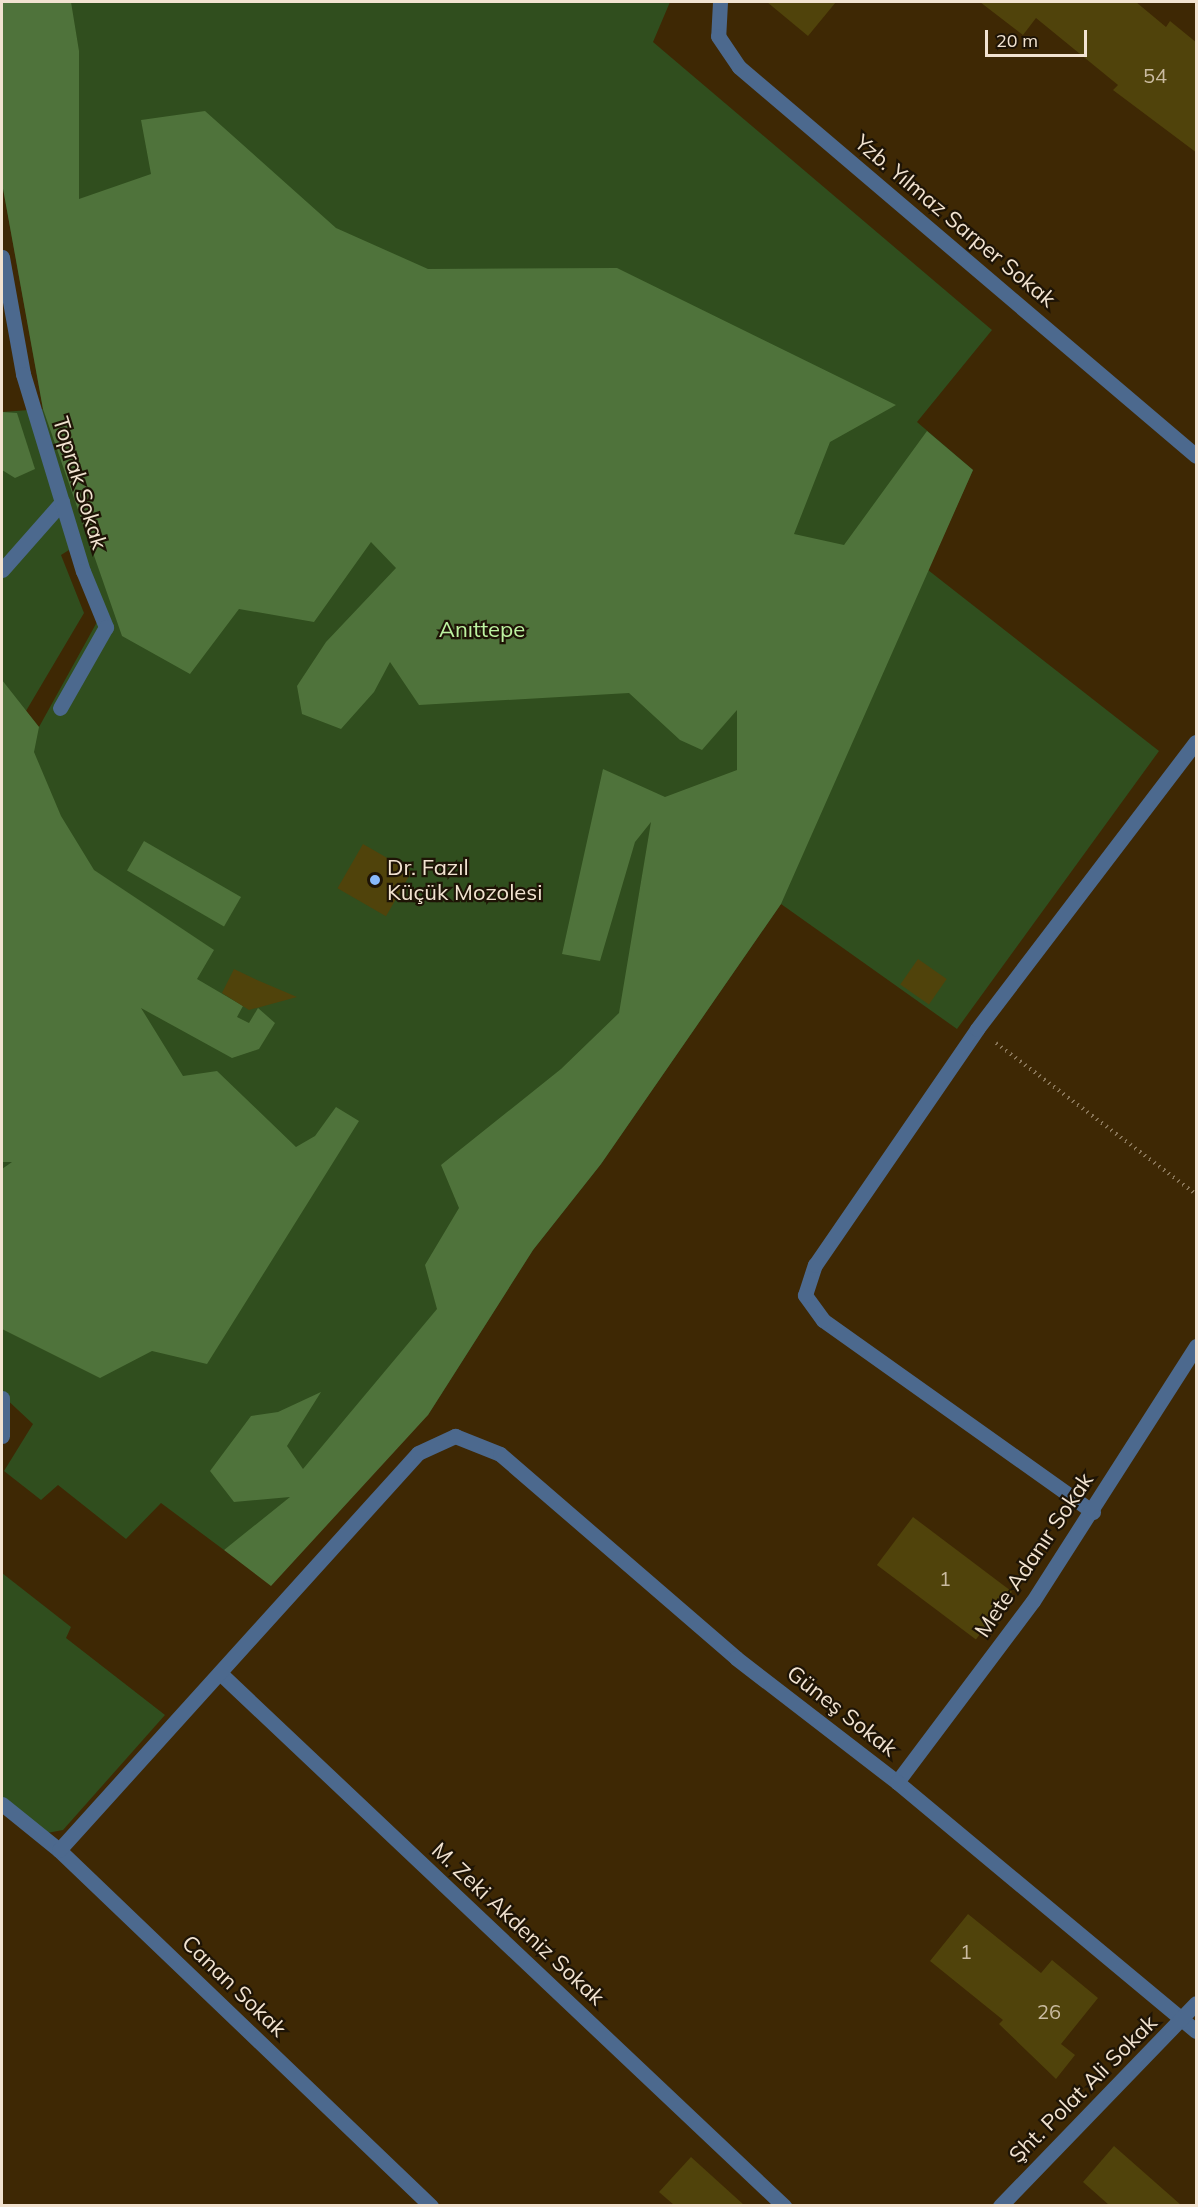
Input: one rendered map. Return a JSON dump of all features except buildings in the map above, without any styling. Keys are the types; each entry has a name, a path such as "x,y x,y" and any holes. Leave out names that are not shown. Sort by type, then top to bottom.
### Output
{"street":[{"name":"Yzb. Yılmaz Sarper Sokak","path":"720,2 718,36 740,68 1197,456"},
{"name":"Toprak Sokak","path":"2,257 23,374 62,502 106,627 60,708"},
{"path":"2,570 62,502"},
{"path":"1093,1512 824,1320 805,1295 815,1265 977,1029 1197,742"},
{"name":"Mete Adanır Sokak","path":"897,1782 1093,1512 1197,1346"},
{"path":"2,1398 2,1436"},
{"name":"Güneş Sokak","path":"222,1674 418,1453 455,1436 500,1454 736,1658 897,1782 1197,2031"},
{"path":"59,1850 222,1674"},
{"name":"M. Zeki Akdeniz Sokak","path":"222,1674 784,2205"},
{"name":"Canan Sokak","path":"2,1804 59,1850 431,2205"},
{"name":"Şht. Polat Ali Sokak","path":"1000,2205 1183,2020 1197,2003"}],"path":[{"path":"977,1029 1197,1194"}],"green space":[{"name":"Anıttepe","path":"2,2 670,2 653,42 992,330 917,422 973,470 928,570 1159,751 957,1029 781,904 601,1164 533,1250 428,1415 224,1550 161,1503 126,1539 58,1485 41,1500 4,1471 33,1424 2,1395 2,412 43,409 2,183","holes":["69,550 97,622 39,727 26,711 84,613 61,555"]},
{"path":"2,2 71,2 79,51 79,199 151,174 141,120 205,111 336,228 428,269 617,268 896,405 830,442 794,534 844,545 927,431 973,470 781,904 601,1164 533,1250 428,1415 271,1586 224,1550 290,1497 234,1502 210,1471 251,1416 278,1412 321,1392 287,1446 303,1469 437,1309 425,1265 459,1208 441,1165 561,1069 619,1013 651,822 635,842 600,961 562,954 603,769 665,797 737,770 737,710 702,750 680,740 629,693 419,705 390,662 374,692 341,729 302,714 297,686 326,642 396,568 371,542 314,622 239,609 190,674 122,636 43,409 2,183"},
{"path":"2,412 17,413 35,469 15,478 2,470"},
{"path":"2,680 39,727 34,752 61,816 94,870 214,950 197,979 243,1006 237,1017 249,1023 258,1008 275,1023 259,1049 232,1058 141,1008 183,1076 217,1071 296,1147 315,1136 336,1107 359,1121 207,1364 152,1351 100,1378 2,1329 2,1169 12,1162 2,1162"},
{"path":"144,841 241,897 224,926 127,870"},
{"path":"2,1573 71,1627 66,1638 165,1715 63,1830 47,1833 2,1808"}],"place":[{"name":"Dr. Fazıl Küçük Mozolesi","path":"375,880"}]}
